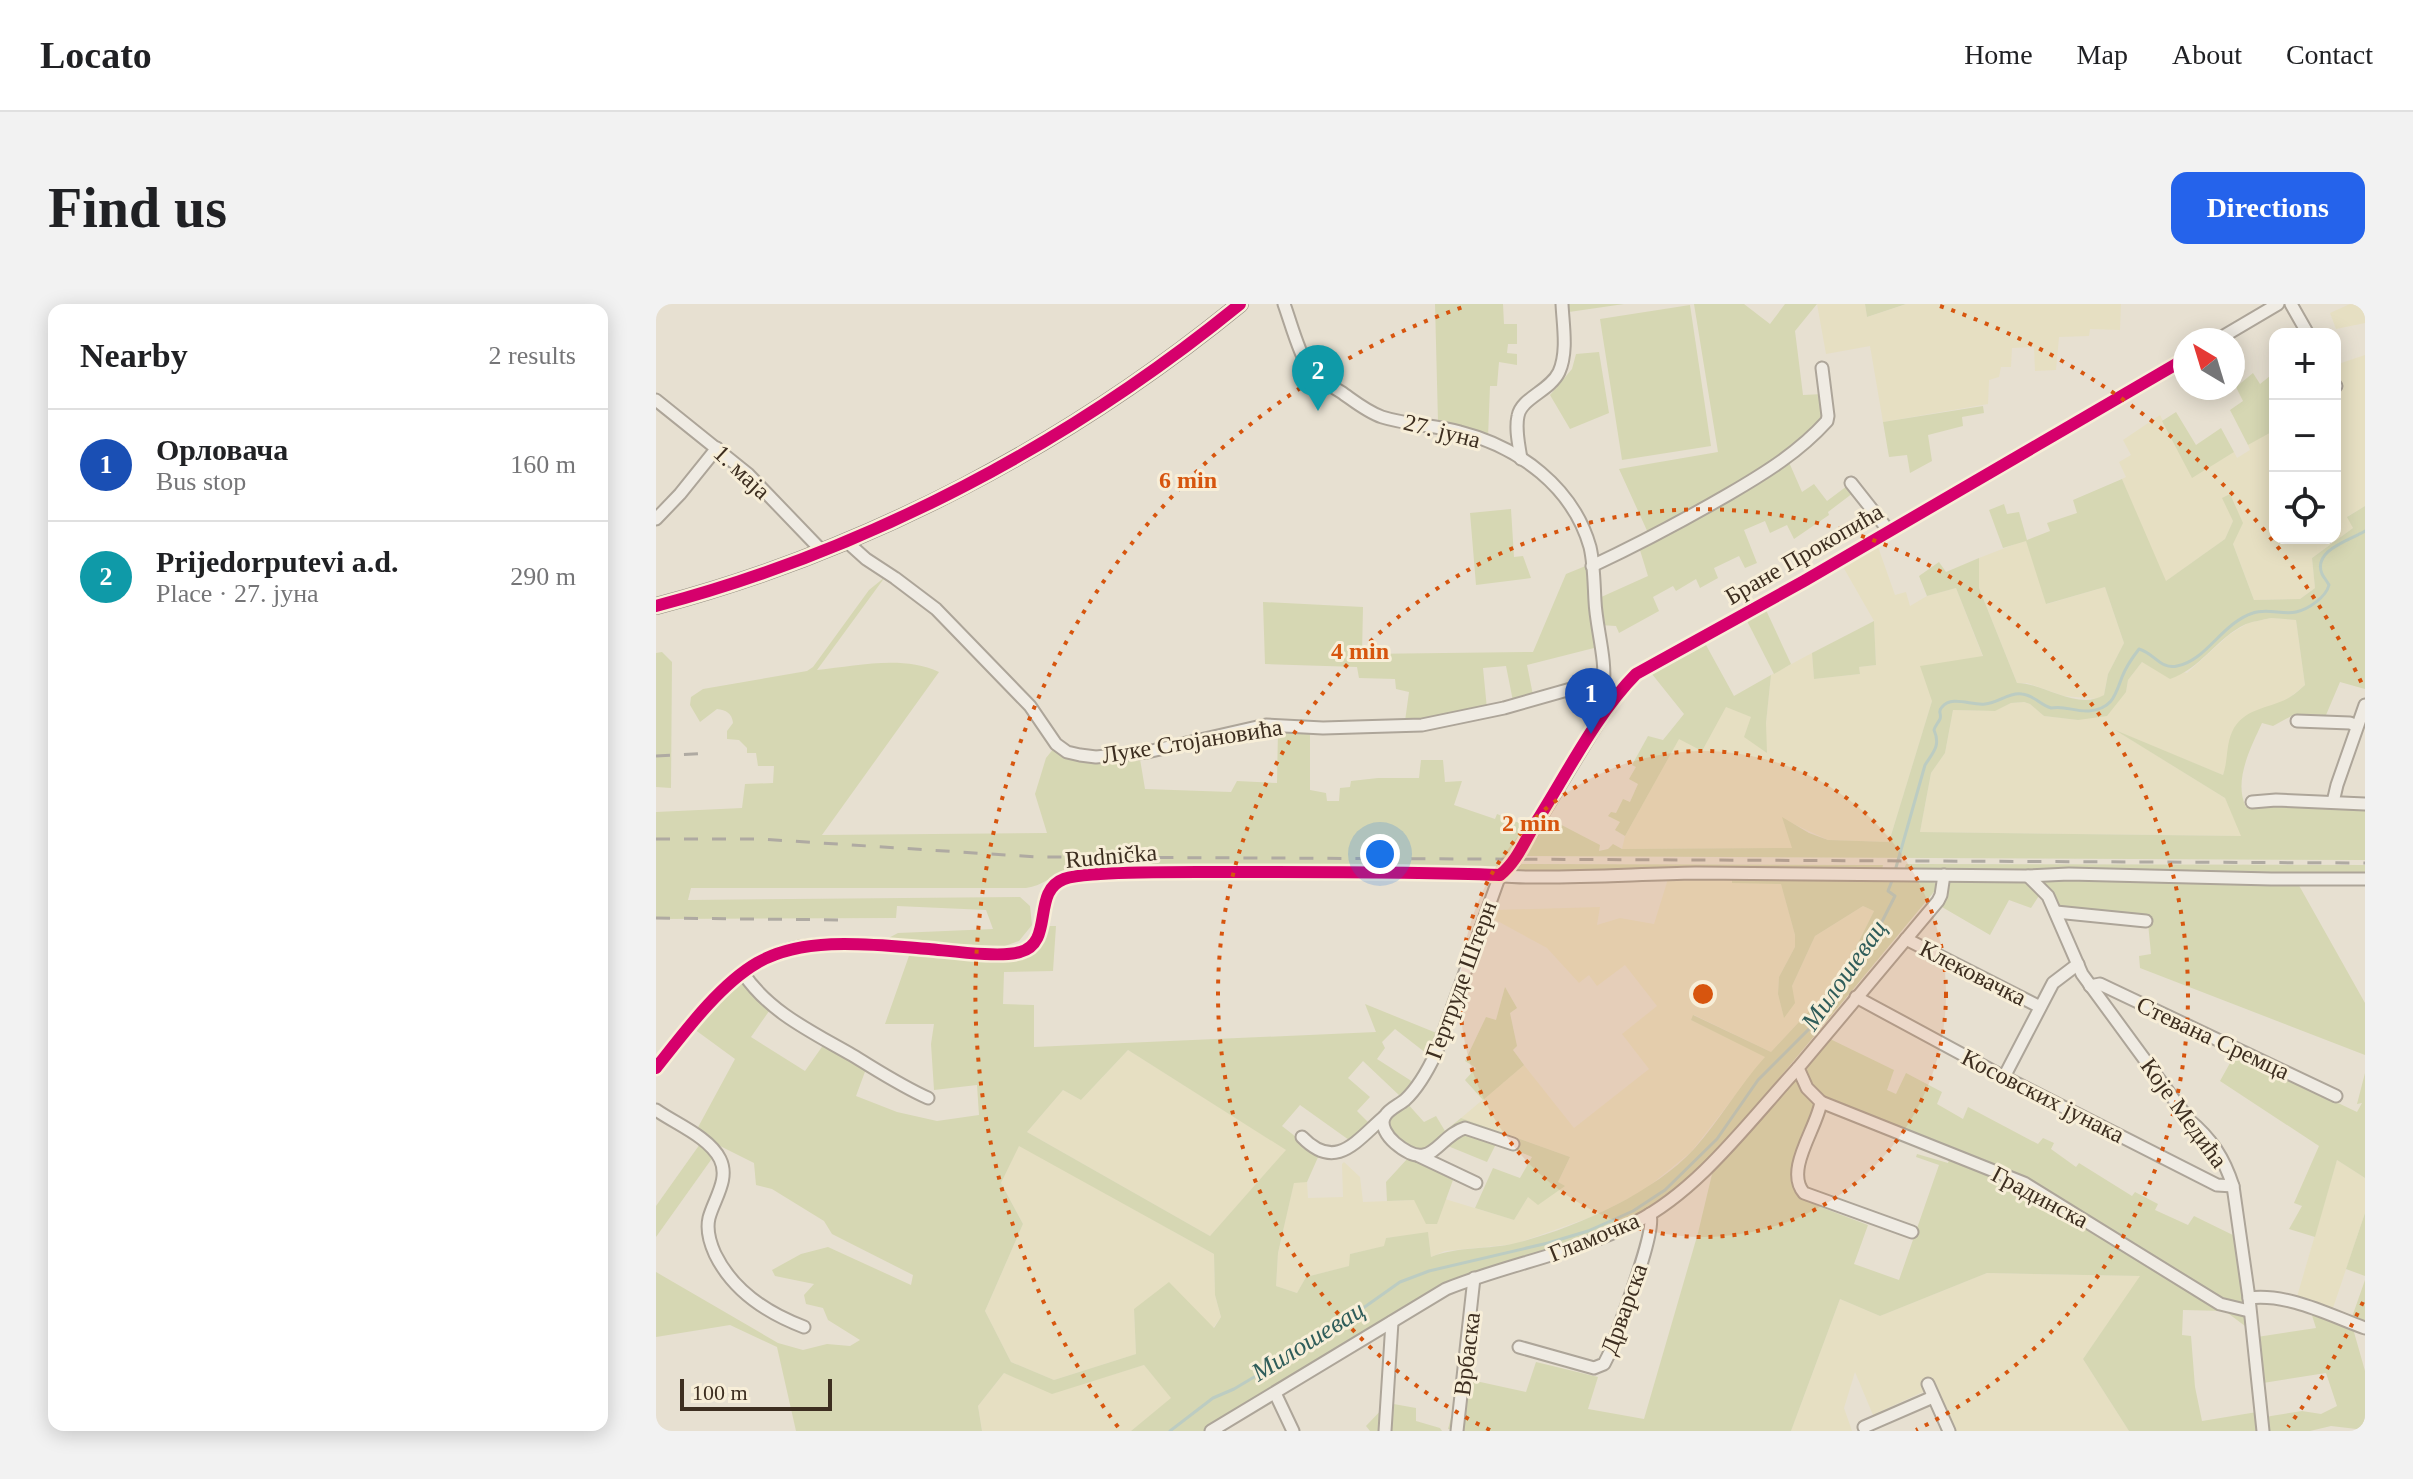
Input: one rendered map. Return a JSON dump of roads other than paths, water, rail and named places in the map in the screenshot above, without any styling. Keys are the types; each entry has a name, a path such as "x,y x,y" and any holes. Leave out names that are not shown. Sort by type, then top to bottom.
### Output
{"main road":[{"path":"656,606 822,551 925,506 1056,434 1119,395 1240,304"}],"street":[{"name":"27. јуна","path":"1284,304 1301,354 1308,367 1323,381 1382,417 1478,437 1547,476 1580,521 1590,548 1603,686"},
{"path":"1521,459 1518,413 1523,405 1551,385 1563,362 1562,304"},
{"path":"2237,328 2278,304"},
{"path":"2291,304 2305,328"},
{"name":"Бране Прокопића","path":"1500,875 1515,860 1616,696 1636,674 1790,589 2173,366"},
{"path":"1592,566 1709,506 1804,445 1827,421 1822,368"},
{"name":"1. маја","path":"656,400 748,474 822,551"},
{"path":"656,519 717,448"},
{"name":"Бране Прокопића","path":"1851,483 1889,531"},
{"name":"Луке Стојановића","path":"846,541 936,609 1030,706 1056,744 1067,752 1080,755 1110,757 1147,752 1266,725 1323,728 1422,725 1504,708 1581,685 1592,683 1603,686"},
{"path":"1603,686 1616,696"},
{"path":"2333,802 2365,705"},
{"path":"2297,721 2350,723 2357,726"},
{"path":"2252,802 2276,800 2365,804"},
{"name":"Rudnička","path":"656,1068 689,1027 743,973 763,960 810,946 880,945 979,953 1022,952 1038,937 1051,887 1061,880 1077,876 1132,872 1500,875"},
{"path":"1500,875 2069,874 2365,879"},
{"name":"Гертруде Штерн","path":"1302,1137 1320,1151 1338,1153 1384,1117 1426,1074 1500,875"},
{"name":"Гламочка","path":"1211,1431 1446,1289 1634,1223 1678,1193 1711,1164 1798,1068 1906,939 1941,895 1944,875"},
{"name":"Које Медића","path":"2028,876 2042,888 2056,912 2090,986 2189,1120 2218,1150 2233,1186 2263,1431"},
{"path":"2056,912 2146,921"},
{"name":"Клековачка","path":"1906,939 2040,1007"},
{"path":"2004,1077 2053,983 2078,964"},
{"path":"743,973 763,998 795,1022 903,1087 928,1098"},
{"name":"Стевана Сремца","path":"2090,986 2100,984 2336,1096"},
{"name":"Косовских јунака","path":"1856,997 2004,1077 2217,1185 2233,1186"},
{"path":"1798,1068 1807,1088 1821,1102 1796,1173 1799,1187 1804,1193 1912,1232"},
{"name":"Градинска","path":"1821,1102 2024,1183 2220,1304 2249,1305 2267,1298 2305,1306 2365,1328"},
{"path":"656,1110 704,1141 721,1160 723,1182 708,1226 710,1243 724,1273 760,1305 804,1327"},
{"path":"1384,1117 1383,1124 1391,1140 1476,1183"},
{"path":"1414,1154 1425,1156 1449,1135 1465,1128 1513,1144"},
{"name":"Дрварска","path":"1519,1347 1594,1368 1604,1364 1644,1254 1652,1221 1650,1214"},
{"name":"Врбаска","path":"1457,1431 1474,1278"},
{"path":"1385,1431 1392,1322"},
{"path":"1928,1384 1949,1431"},
{"path":"1275,1393 1293,1431"},
{"path":"1864,1427 1933,1397"}],"waterway":[{"name":"Милошевац","path":"1895,871 1925,765 1936,745 1934,730 1940,719 1940,710 1946,704 1957,701 1985,704 2017,694 2030,696 2051,708 2079,711 2103,708 2115,696 2125,670 2139,649 2166,666 2177,666 2197,657 2242,618 2258,612 2296,612 2311,605 2321,598 2329,585 2320,566 2323,558 2334,547 2365,531"},
{"name":"Милошевац","path":"1170,1431 1213,1398 1234,1389 1342,1323 1400,1282 1429,1271 1588,1231 1633,1211 1665,1190 1717,1139 1758,1080 1810,1028 1835,997 1868,949 1895,896 1888,891 1893,878"}],"railway":[{"path":"656,756 711,753"},
{"path":"656,839 760,839 1037,857 2365,863"},
{"path":"656,918 847,920"}],"place":[{"name":"Prijedorputevi a.d.","path":"1318,411"},
{"name":"Орловача","path":"1591,734"}]}
